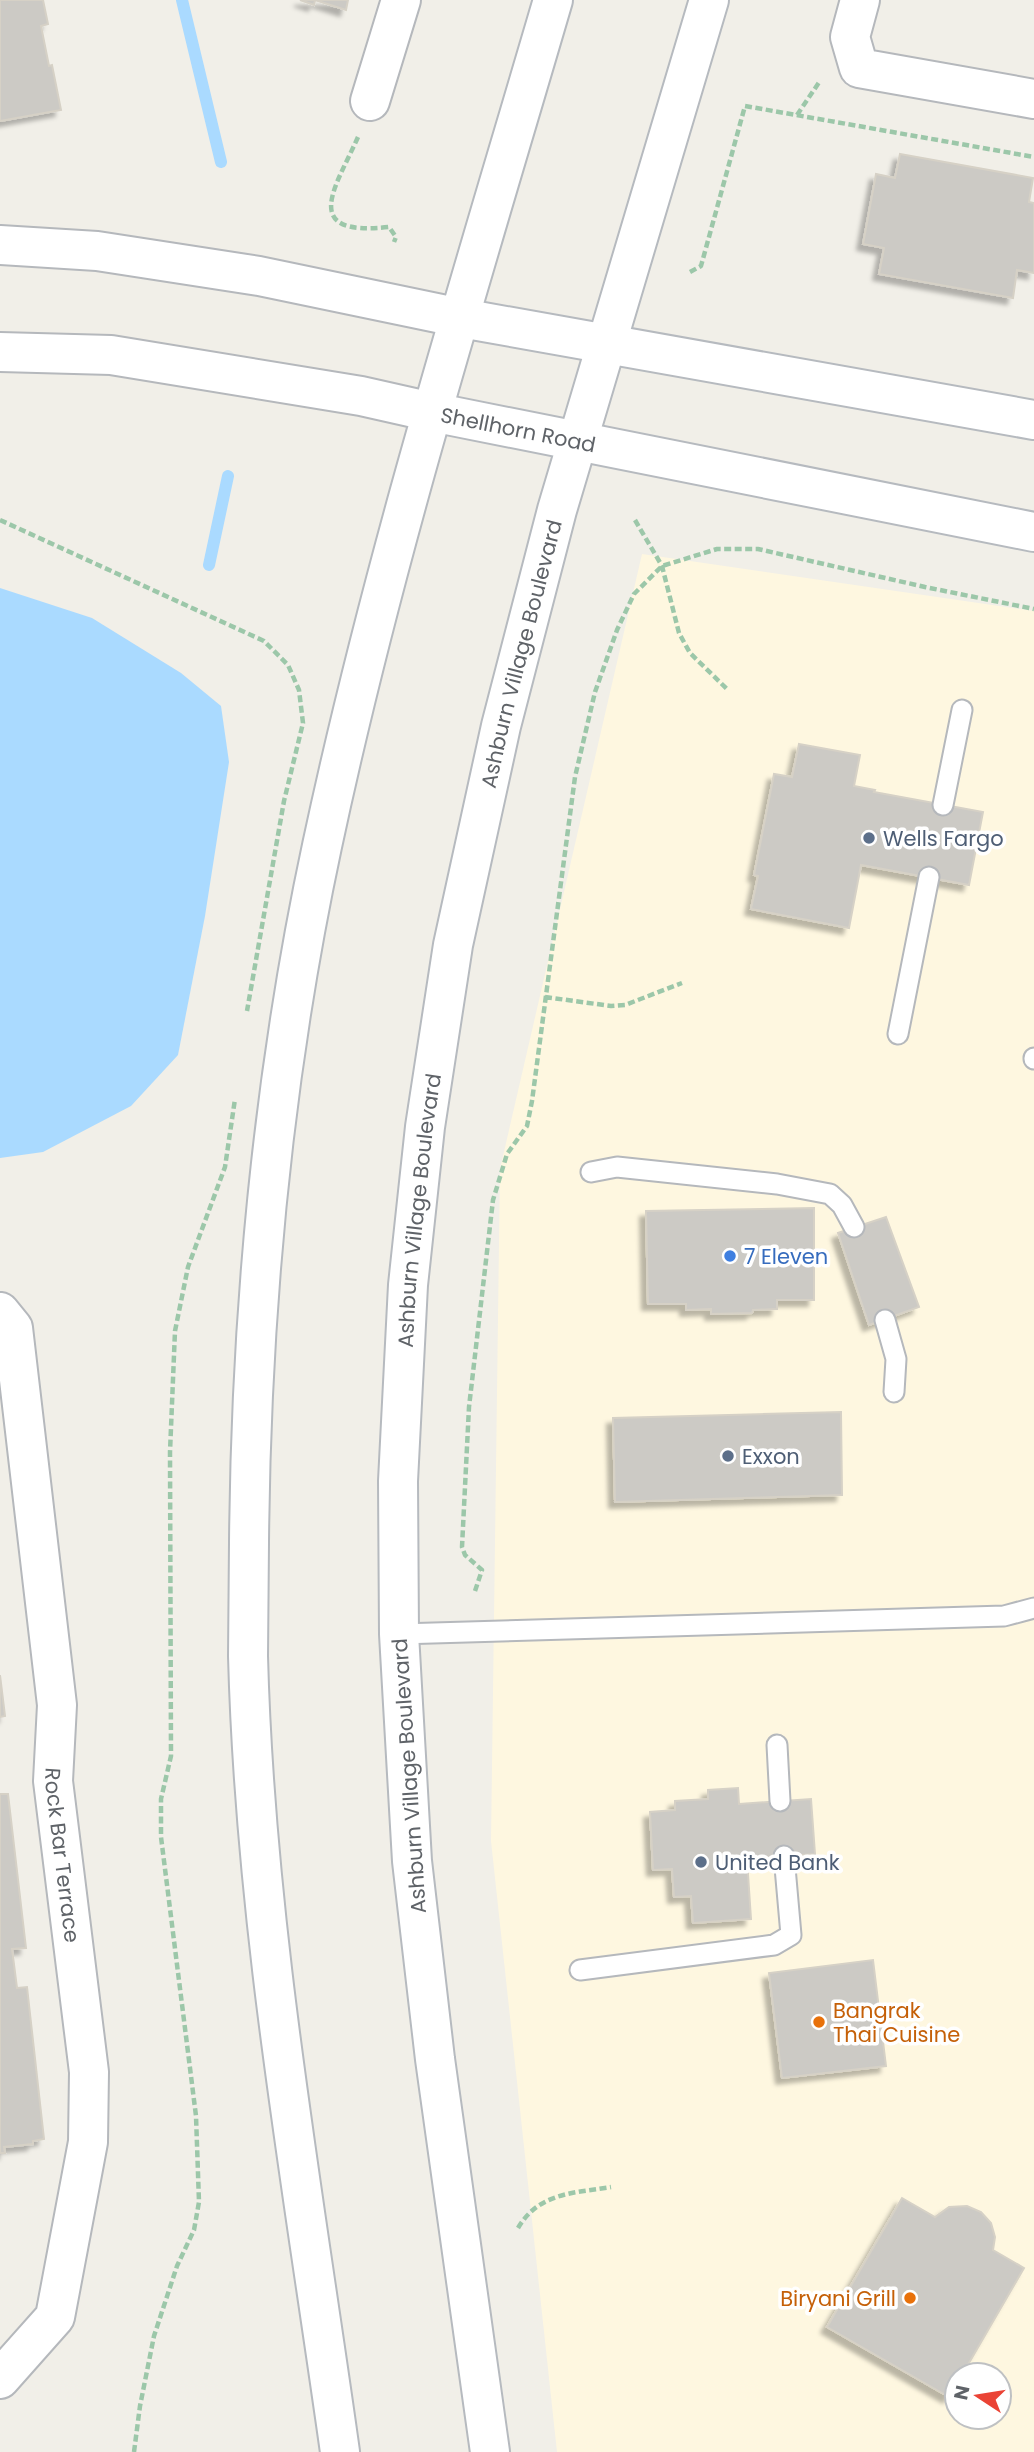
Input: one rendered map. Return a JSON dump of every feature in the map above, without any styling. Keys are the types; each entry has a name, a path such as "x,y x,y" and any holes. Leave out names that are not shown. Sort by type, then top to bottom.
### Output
{"main road":[{"path":"370,101 401,0"},
{"path":"340,2452 276,2010 258,1833 248,1656 250,1478 256,1316 269,1168 299,968 321,848 361,677 432,412 554,0"},
{"name":"Ashburn Village Boulevard","path":"490,2452 435,2059 412,1861 399,1634 398,1481 408,1285 435,1062 453,945 501,726 557,510 709,0"},
{"path":"860,0 850,37 859,68 1034,99"},
{"path":"0,245 97,251 259,276 606,346 1034,420"},
{"name":"Shellhorn Road","path":"0,352 111,355 361,396 579,440 649,457 1034,532"},
{"name":"Rock Bar Terrace","path":"0,1312 13,1328 18,1369 57,1706 53,1781 89,2072 88,2142 55,2317 0,2379"}],"lane":[{"path":"943,805 962,710"},
{"path":"898,1034 929,877"},
{"path":"591,1171 617,1167 778,1184 830,1194 842,1205 854,1227"},
{"path":"885,1320 896,1359 894,1392"},
{"path":"399,1634 1004,1616 1034,1608"},
{"path":"777,1745 780,1801"},
{"path":"580,1970 774,1945 791,1936 784,1856"}],"path":[{"path":"370,101 361,129 334,188 331,198 333,216 341,225 356,229 389,227 396,237 394,242"},
{"path":"690,272 701,266 745,106 1034,157"},
{"path":"0,520 264,641 288,665 299,690 303,723 284,801 246,1017"},
{"path":"635,520 662,566 679,633 690,653 728,690"},
{"path":"475,1591 482,1570 465,1555 462,1547 470,1393 493,1200 507,1154 527,1126 575,778 595,692 617,630 634,594 662,566 717,549 758,549 1034,609"},
{"path":"545,997 611,1006 625,1005 682,983"},
{"path":"134,2452 154,2336 177,2266 194,2230 199,2202 195,2116 161,1838 161,1799 171,1756 170,1452 175,1331 188,1267 225,1167 235,1099"},
{"path":"519,2228 524,2217 549,2198 611,2187"}],"shaded area":[{"path":"642,554 1034,611 1034,2452 557,2452 491,1841 500,1169"}],"water":[{"path":"0,588 92,618 181,673 221,706 229,762 205,916 178,1055 131,1106 43,1152 0,1158"}],"building":[{"path":"0,0 43,0 48,24 41,26 61,110 0,121"},
{"path":"300,0 315,0 314,5"},
{"path":"315,0 348,0 346,10"},
{"path":"900,154 1033,178 1029,202 1034,203 1034,273 1017,270 1013,298 879,274 884,248 863,244 876,174 895,178"},
{"name":"Wells Fargo","path":"799,744 860,755 854,786 983,812 969,885 861,865 849,928 751,909 758,876 754,875 774,774 792,777"},
{"name":"7 Eleven","path":"814,1208 814,1300 777,1300 777,1309 753,1310 752,1313 711,1314 711,1309 686,1310 686,1304 648,1304 646,1211"},
{"path":"886,1217 919,1307 869,1325 838,1233"},
{"name":"Exxon","path":"841,1412 842,1495 615,1502 613,1418"},
{"path":"0,1675 5,1716 0,1717"},
{"path":"738,1788 739,1804 811,1799 815,1854 747,1859 751,1919 693,1923 691,1896 674,1897 672,1869 653,1870 650,1812 675,1810 675,1801 708,1799 708,1790"},
{"path":"0,1794 8,1794 26,1948 12,1949 17,1988 27,1987 44,2139 33,2141 33,2144 4,2147 5,2153 0,2153"},
{"path":"873,1960 886,2066 782,2078 769,1973"},
{"path":"902,2198 935,2217 949,2207 967,2206 981,2212 991,2223 995,2237 993,2250 1024,2268 970,2361 943,2361 943,2394 827,2327"}],"waterway":[{"path":"182,0 221,162"},
{"path":"209,565 228,476"}],"place":[{"name":"Wells Fargo","path":"869,838"},
{"name":"7 Eleven","path":"730,1256"},
{"name":"Exxon","path":"728,1456"},
{"name":"United Bank","path":"701,1862"},
{"name":"Bangrak Thai Cuisine","path":"819,2022"},
{"name":"Biryani Grill","path":"910,2298"}]}
